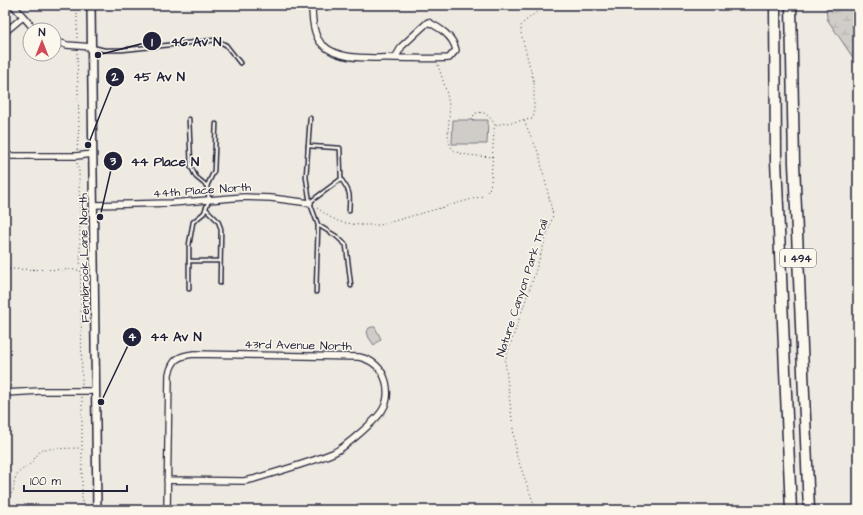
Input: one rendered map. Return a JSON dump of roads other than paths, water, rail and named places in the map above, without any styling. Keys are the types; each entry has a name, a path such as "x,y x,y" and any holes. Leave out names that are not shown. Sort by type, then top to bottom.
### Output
{"highway":[{"name":"I 494","path":"775,5 776,160 791,510"},
{"name":"I 494","path":"791,5 794,163 809,510"}],"street":[{"path":"13,5 28,22"},
{"name":"Fernbrook Lane North","path":"91,5 97,510"},
{"path":"312,5 312,13 317,35 322,45 335,53 354,57 422,60 449,58 456,50 454,43 440,29 428,22 402,46 395,58"},
{"path":"5,32 23,17"},
{"path":"62,43 92,47"},
{"path":"5,156 76,156 93,154"},
{"name":"44th Place North","path":"94,205 140,204 244,197 271,198 310,203"},
{"name":"43rd Avenue North","path":"167,480 244,481 334,452 376,419 383,410 387,399 387,387 379,366 367,359 359,357 194,354 176,358 171,366 169,374 167,480 167,510"},
{"path":"5,393 40,391 96,391"}],"lane":[{"path":"92,47 104,50 122,50 216,40 226,45 240,63"},
{"path":"310,118 306,177 310,203 318,225 316,292"},
{"path":"189,119 191,167 196,177 208,186"},
{"path":"189,289 189,245 193,222 204,214 209,200 208,186 214,171 216,124"},
{"path":"308,146 340,148 341,179 349,190 349,211"},
{"path":"310,203 341,179"},
{"path":"206,209 218,220 221,229 220,283"},
{"path":"318,225 336,236 346,245 351,286"},
{"path":"189,261 220,261"}],"place":[{"name":"46 Av N","path":"98,55"},
{"name":"45 Av N","path":"88,145"},
{"name":"44 Place N","path":"100,217"},
{"name":"44 Av N","path":"101,402"}]}
